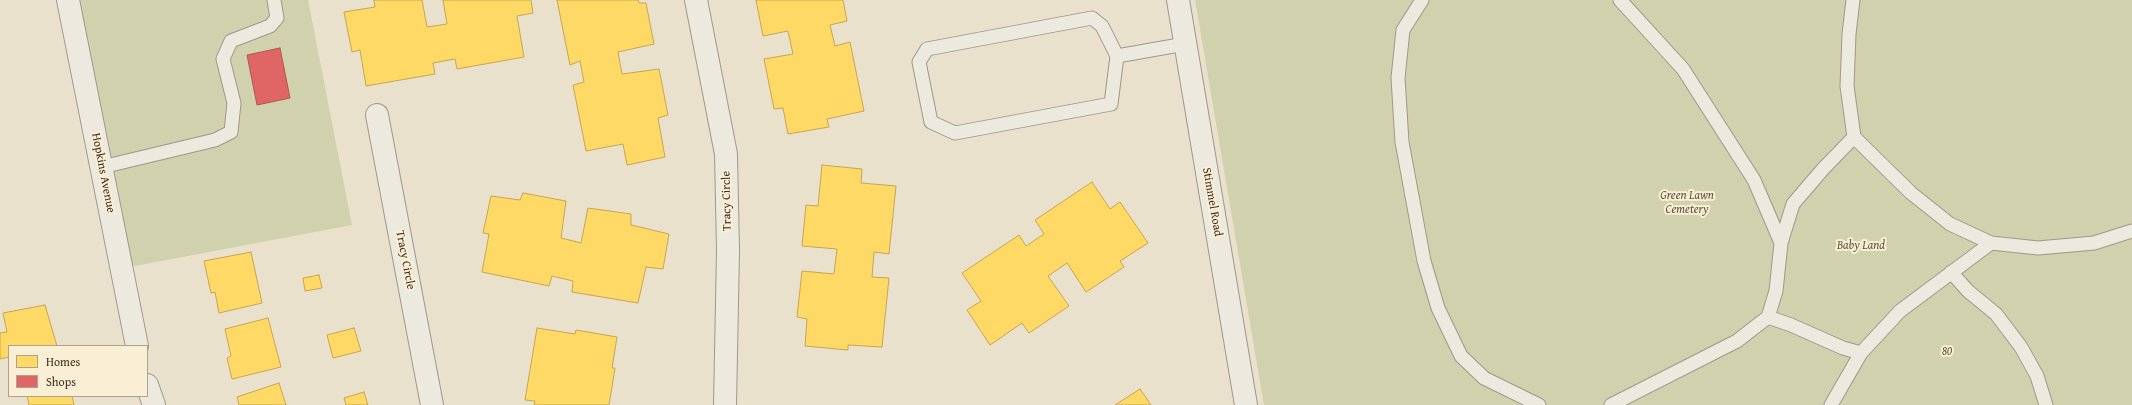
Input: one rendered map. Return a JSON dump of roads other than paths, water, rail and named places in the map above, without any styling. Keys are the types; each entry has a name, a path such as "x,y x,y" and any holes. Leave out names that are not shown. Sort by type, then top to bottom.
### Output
{"street":[{"name":"Hopkins Avenue","path":"68,0 137,345"},
{"name":"Tracy Circle","path":"696,0 726,154 728,251 725,405"},
{"name":"Stimmel Road","path":"1178,0 1246,405"},
{"name":"Tracy Circle","path":"377,115 432,405"},
{"path":"148,388 154,405"}],"lane":[{"path":"102,167 215,140 231,132 234,103 223,59 231,41 270,26 277,18 274,0"},
{"path":"1422,0 1403,30 1398,78 1402,142 1426,267 1438,308 1461,356 1484,378 1539,405"},
{"path":"1620,0 1683,69 1754,180 1781,243"},
{"path":"1853,0 1849,34 1847,86 1854,137 1911,193 1950,224 1991,243 2038,248 2094,243 2132,231"},
{"path":"1092,18 1102,26 1117,56 1111,104 955,133 931,122 919,62 927,49 1092,18"},
{"path":"1117,56 1185,44"},
{"path":"1611,405 1737,341 1768,317 1776,291 1781,243 1793,204 1823,169 1854,137"},
{"path":"1831,405 1861,353 1900,311 1991,243"},
{"path":"1951,272 1968,290 1996,314 2021,347 2037,376 2046,405"},
{"path":"1768,317 1843,348 1861,353"}],"park label":[{"name":"Green Lawn Cemetery","path":"1687,203"},
{"name":"Baby Land","path":"1861,246"},
{"name":"80","path":"1947,352"}]}
